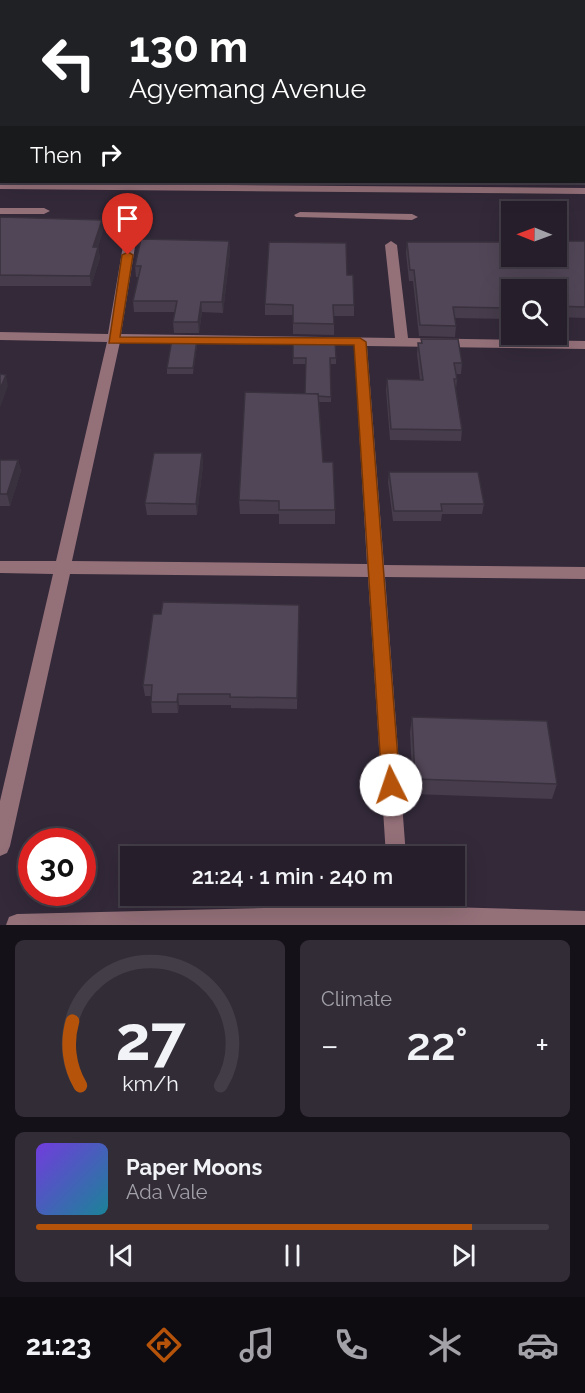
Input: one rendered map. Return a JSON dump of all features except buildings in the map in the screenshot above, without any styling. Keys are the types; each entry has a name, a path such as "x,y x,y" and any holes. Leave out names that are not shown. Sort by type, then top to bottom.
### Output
{"street":[{"path":"4,198 210,185 361,203 412,217"},
{"path":"300,215 361,203 585,191"},
{"path":"4,198 44,211"},
{"path":"0,846 114,340 131,234"},
{"path":"391,244 402,342"},
{"path":"0,336 114,340 585,345"},
{"path":"360,342 395,846"},
{"path":"0,567 376,569 585,573"},
{"path":"17,925 400,906 444,922 585,922"}],"route":[{"path":"128,255 114,340 360,342 391,785"}]}
